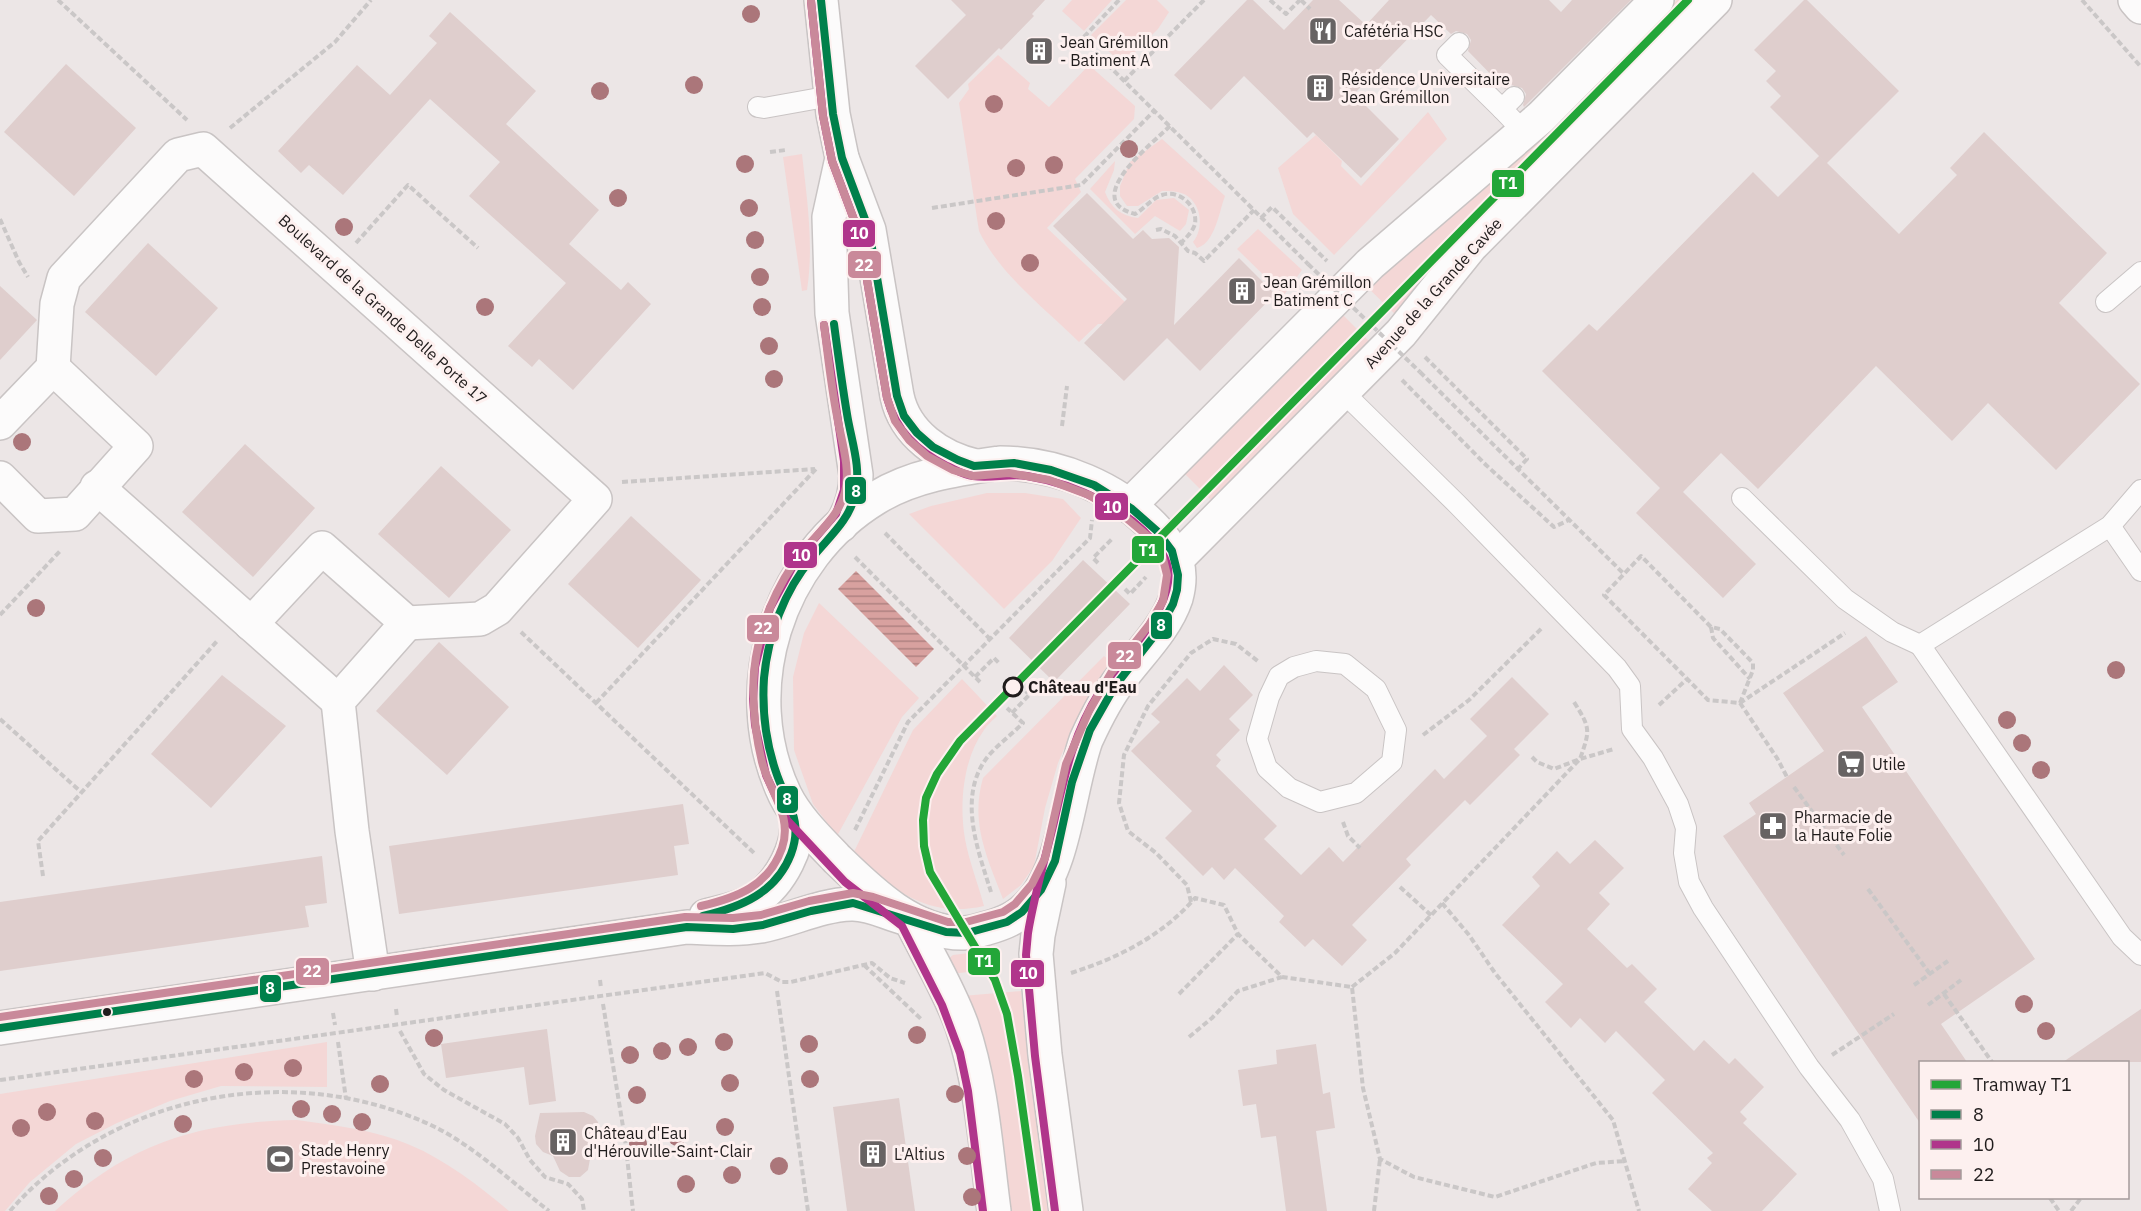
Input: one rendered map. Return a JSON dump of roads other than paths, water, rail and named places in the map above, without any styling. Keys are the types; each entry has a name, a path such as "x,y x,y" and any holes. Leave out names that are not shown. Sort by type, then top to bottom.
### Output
{"street":[{"path":"820,0 831,96 842,158 869,230 902,414 917,435 930,445 949,456 976,466"},
{"path":"1129,506 1370,264 1513,113 1657,0"},
{"name":"Avenue de la Grande Cavée","path":"1177,559 1401,333 1472,246 1714,0"},
{"path":"2135,0 2141,7"},
{"name":"Boulevard de la Grande Delle Porte 17","path":"53,368 57,304 64,278 178,155 208,146 335,266 595,499 497,609 480,619 407,623"},
{"path":"842,158 829,217 832,313 855,459 856,482 849,513 847,539"},
{"path":"0,423 53,368 136,446 75,514 38,516 0,478"},
{"path":"994,1211 978,1089 970,1050 952,1001 910,919 852,874 796,815 780,783 770,747 765,723 765,669 780,612 788,595 806,565 847,539 860,509 887,492 926,477 958,468 1018,463 1038,467 1101,488 1129,506 1150,524 1171,547 1177,559 1178,588 1172,608 1120,680 1094,722 1086,740 1042,912 1036,954 1045,1055 1066,1211"},
{"path":"97,488 338,701 352,831 373,974"},
{"path":"246,619 322,548 407,623 338,701"},
{"path":"687,927 702,916 733,910 753,901 766,891 790,855 797,828 796,815"},
{"path":"0,1028 687,927 733,929 763,925 811,911 853,903 946,932 967,933 1007,922 1033,902 1050,875 1055,861"}],"lane":[{"path":"1459,43 1447,55 1513,113"},
{"path":"758,107 831,96"},
{"path":"2106,303 2141,272"},
{"path":"1343,392 1617,668 1630,686 1632,729 1653,758 1678,804 1686,828 1684,853 1689,882 1703,908 1809,1067 1850,1120 1883,1179 1890,1211"},
{"path":"1920,645 2110,526 2141,490"},
{"path":"1742,498 1845,599 1893,632 1920,645 2122,937 2141,955"},
{"path":"2110,526 2141,571"},
{"path":"1316,661 1345,664 1376,689 1396,730 1394,745 1392,762 1356,794 1320,802 1289,788 1267,768 1257,739 1269,697 1279,676 1294,667 1316,661"}],"tram line":[{"name":"T1","path":"1037,1211 1007,1014 995,980 930,872 924,846 923,820 926,798 937,774 960,741 1688,0"}],"place":[{"name":"Cafétéria HSC","path":"1323,31"},
{"name":"Jean Grémillon - Batiment A","path":"1039,51"},
{"name":"Résidence Universitaire Jean Grémillon","path":"1320,88"},
{"name":"Jean Grémillon - Batiment C","path":"1242,291"},
{"name":"Château d'Eau","path":"1013,687"},
{"name":"Utile","path":"1851,764"},
{"name":"Pharmacie de la Haute Folie","path":"1773,826"},
{"name":"Château d'Eau d'Hérouville-Saint-Clair","path":"563,1142"},
{"name":"L'Altius","path":"873,1154"},
{"name":"Stade Henry Prestavoine","path":"280,1159"}]}
